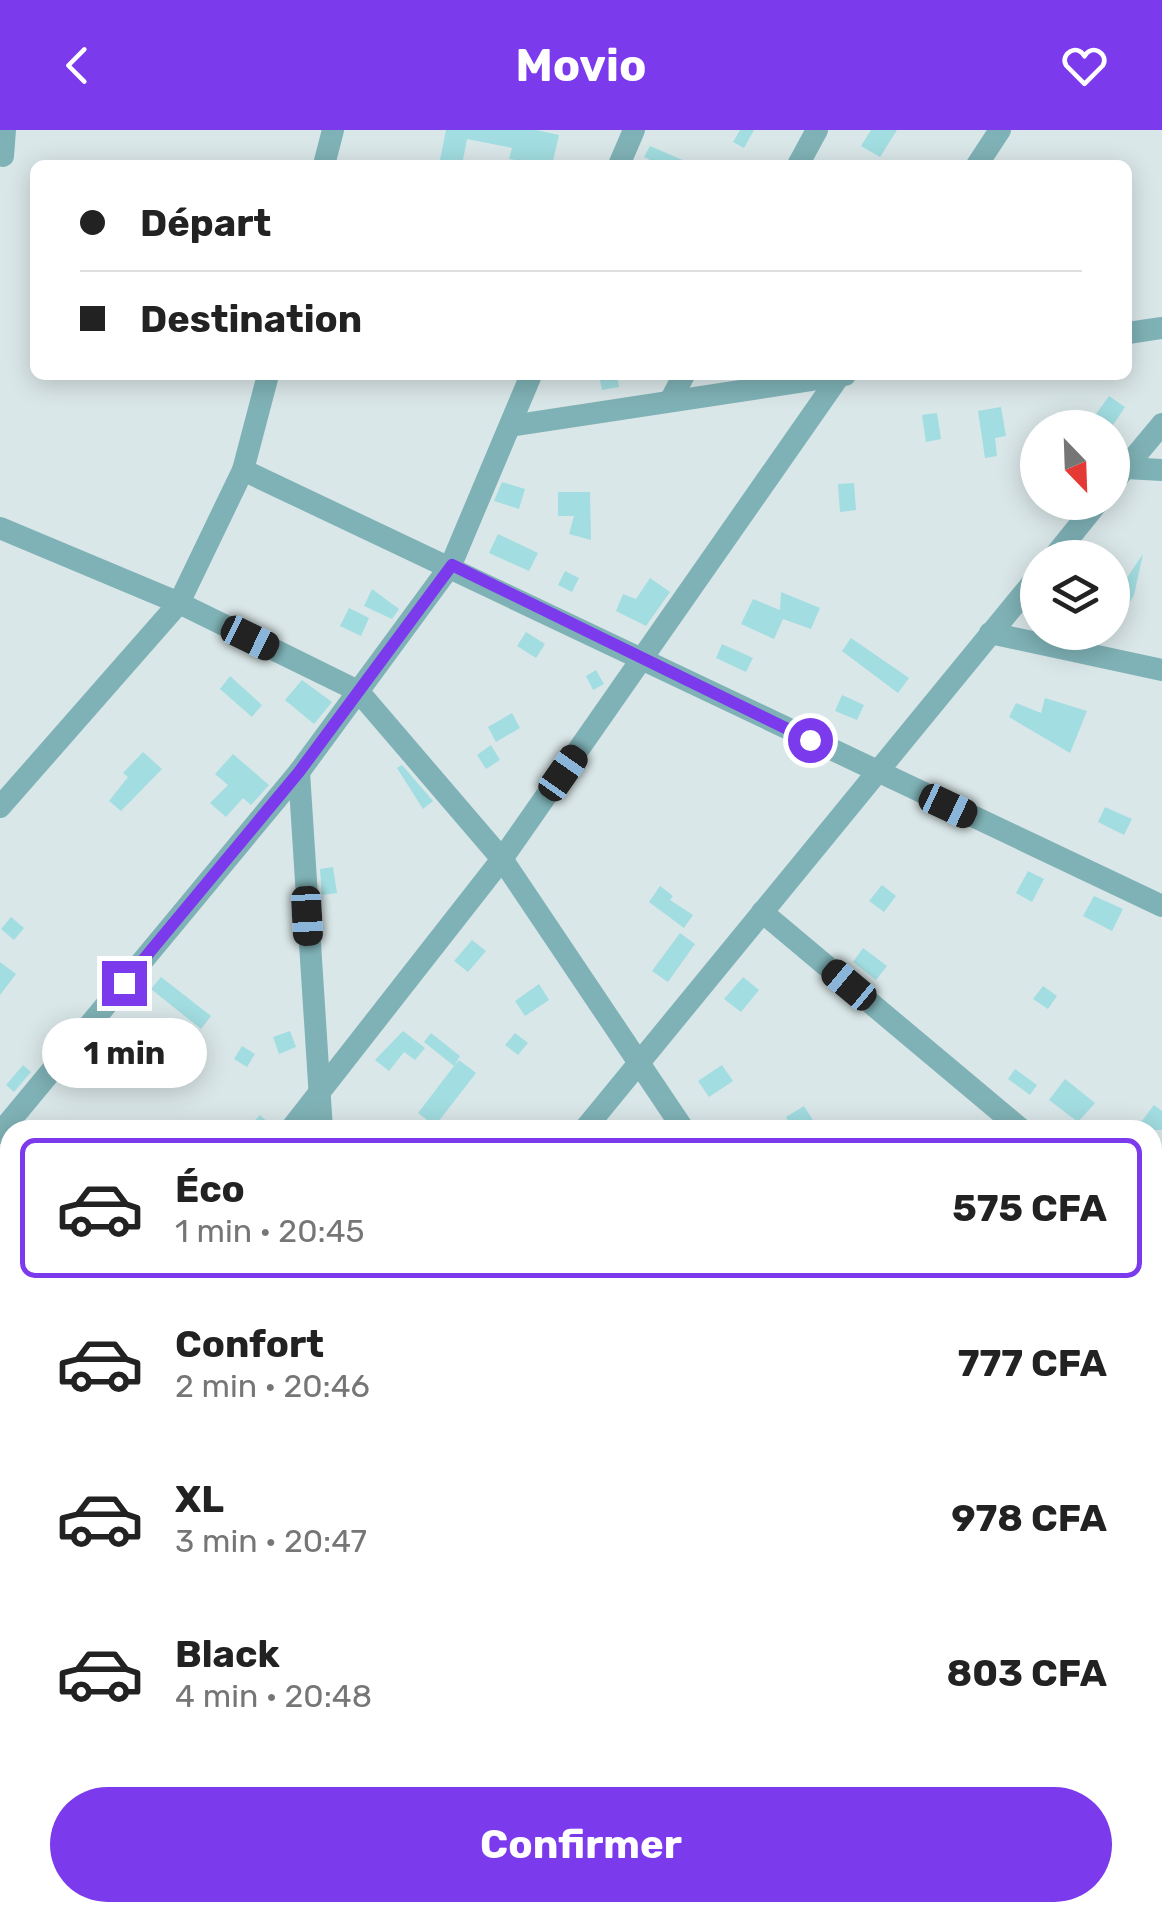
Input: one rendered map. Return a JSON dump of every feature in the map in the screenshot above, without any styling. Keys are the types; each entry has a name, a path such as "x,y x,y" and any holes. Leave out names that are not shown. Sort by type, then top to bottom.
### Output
{"street":[{"path":"3,156 6,130"},
{"path":"325,160 333,130"},
{"path":"621,160 634,130"},
{"path":"801,160 817,130"},
{"path":"980,160 1000,130"},
{"path":"1132,332 1162,328"},
{"path":"0,807 179,603 243,470 267,380"},
{"path":"11,1120 299,772 452,565 529,380"},
{"path":"670,401 681,380"},
{"path":"510,426 809,380"},
{"path":"298,1120 502,859 839,380"},
{"path":"1130,463 1162,424"},
{"path":"243,470 452,565 876,773 1162,906"},
{"path":"1130,474 1162,470"},
{"path":"1067,540 1083,520"},
{"path":"0,528 179,603 358,691 502,859 677,1120"},
{"path":"592,1120 1020,598"},
{"path":"990,634 1162,670"},
{"path":"299,772 320,1120"},
{"path":"762,912 1010,1120"}],"building":[{"path":"446,130 536,130 559,135 553,160 509,159 512,148 467,139 463,160 440,160"},
{"path":"740,130 754,130 744,148 733,142"},
{"path":"871,130 897,130 880,157 861,146"},
{"path":"650,146 682,160 650,160 644,157"},
{"path":"600,380 618,380 619,387 602,390"},
{"path":"1109,396 1125,407 1123,410 1099,410"},
{"path":"1001,407 1006,436 995,438 997,456 985,458 978,411"},
{"path":"937,413 941,439 926,442 922,415"},
{"path":"502,482 525,489 519,509 494,501"},
{"path":"854,483 856,510 840,512 838,484"},
{"path":"558,492 590,492 591,540 569,534 574,516 558,516"},
{"path":"498,534 538,553 529,571 489,553"},
{"path":"1143,554 1130,602 1130,573"},
{"path":"565,571 579,578 572,592 558,585"},
{"path":"650,578 670,592 646,626 616,611 623,594 636,599"},
{"path":"372,589 399,609 392,619 364,606"},
{"path":"781,592 820,608 811,629 783,619 774,639 741,624 753,599 780,610"},
{"path":"349,608 369,618 361,636 340,626"},
{"path":"526,632 545,644 536,658 517,646"},
{"path":"851,638 909,678 898,693 842,651"},
{"path":"722,644 753,658 746,672 716,658"},
{"path":"596,670 604,684 593,690 586,676"},
{"path":"230,676 262,705 252,717 220,689"},
{"path":"302,680 332,702 314,724 285,700"},
{"path":"842,695 864,705 857,720 835,711"},
{"path":"1045,698 1087,711 1070,753 1009,717 1016,703 1041,713"},
{"path":"512,713 520,728 496,742 488,727"},
{"path":"491,745 500,760 486,769 477,755"},
{"path":"143,752 162,769 121,811 109,801 128,777 123,773"},
{"path":"233,754 269,785 251,805 243,798 226,817 210,803 228,785 215,774"},
{"path":"402,765 433,801 423,809 397,768"},
{"path":"1105,807 1132,819 1124,835 1098,822"},
{"path":"333,867 337,893 322,895 320,869"},
{"path":"1028,871 1044,879 1032,902 1016,893"},
{"path":"882,885 896,896 884,912 869,901"},
{"path":"660,886 673,896 670,900 693,915 684,928 649,902"},
{"path":"1094,896 1123,909 1112,931 1083,916"},
{"path":"11,917 24,928 14,940 1,929"},
{"path":"680,933 695,944 668,982 652,971"},
{"path":"472,940 486,951 468,972 454,961"},
{"path":"863,948 887,966 876,980 853,962"},
{"path":"0,962 16,974 0,995"},
{"path":"161,977 211,1016 201,1029 151,989"},
{"path":"743,977 759,990 741,1012 724,999"},
{"path":"539,984 549,1000 525,1016 515,1001"},
{"path":"1043,986 1057,996 1048,1009 1033,999"},
{"path":"290,1031 296,1047 279,1054 273,1037"},
{"path":"403,1031 425,1048 415,1060 404,1052 389,1071 375,1060"},
{"path":"431,1033 460,1056 454,1066 424,1042"},
{"path":"515,1033 528,1043 518,1055 505,1045"},
{"path":"242,1046 255,1054 247,1067 234,1059"},
{"path":"459,1060 476,1073 440,1120 427,1120 418,1113"},
{"path":"23,1065 31,1072 14,1092 6,1085"},
{"path":"722,1065 733,1081 709,1097 698,1081"},
{"path":"1015,1069 1037,1085 1030,1095 1008,1079"},
{"path":"1065,1079 1095,1103 1075,1120 1049,1100"},
{"path":"1154,1105 1162,1111 1162,1120 1143,1120"},
{"path":"804,1106 813,1120 788,1120 786,1117"}],"route":[{"path":"124,983 299,772 452,565 810,740"}]}
